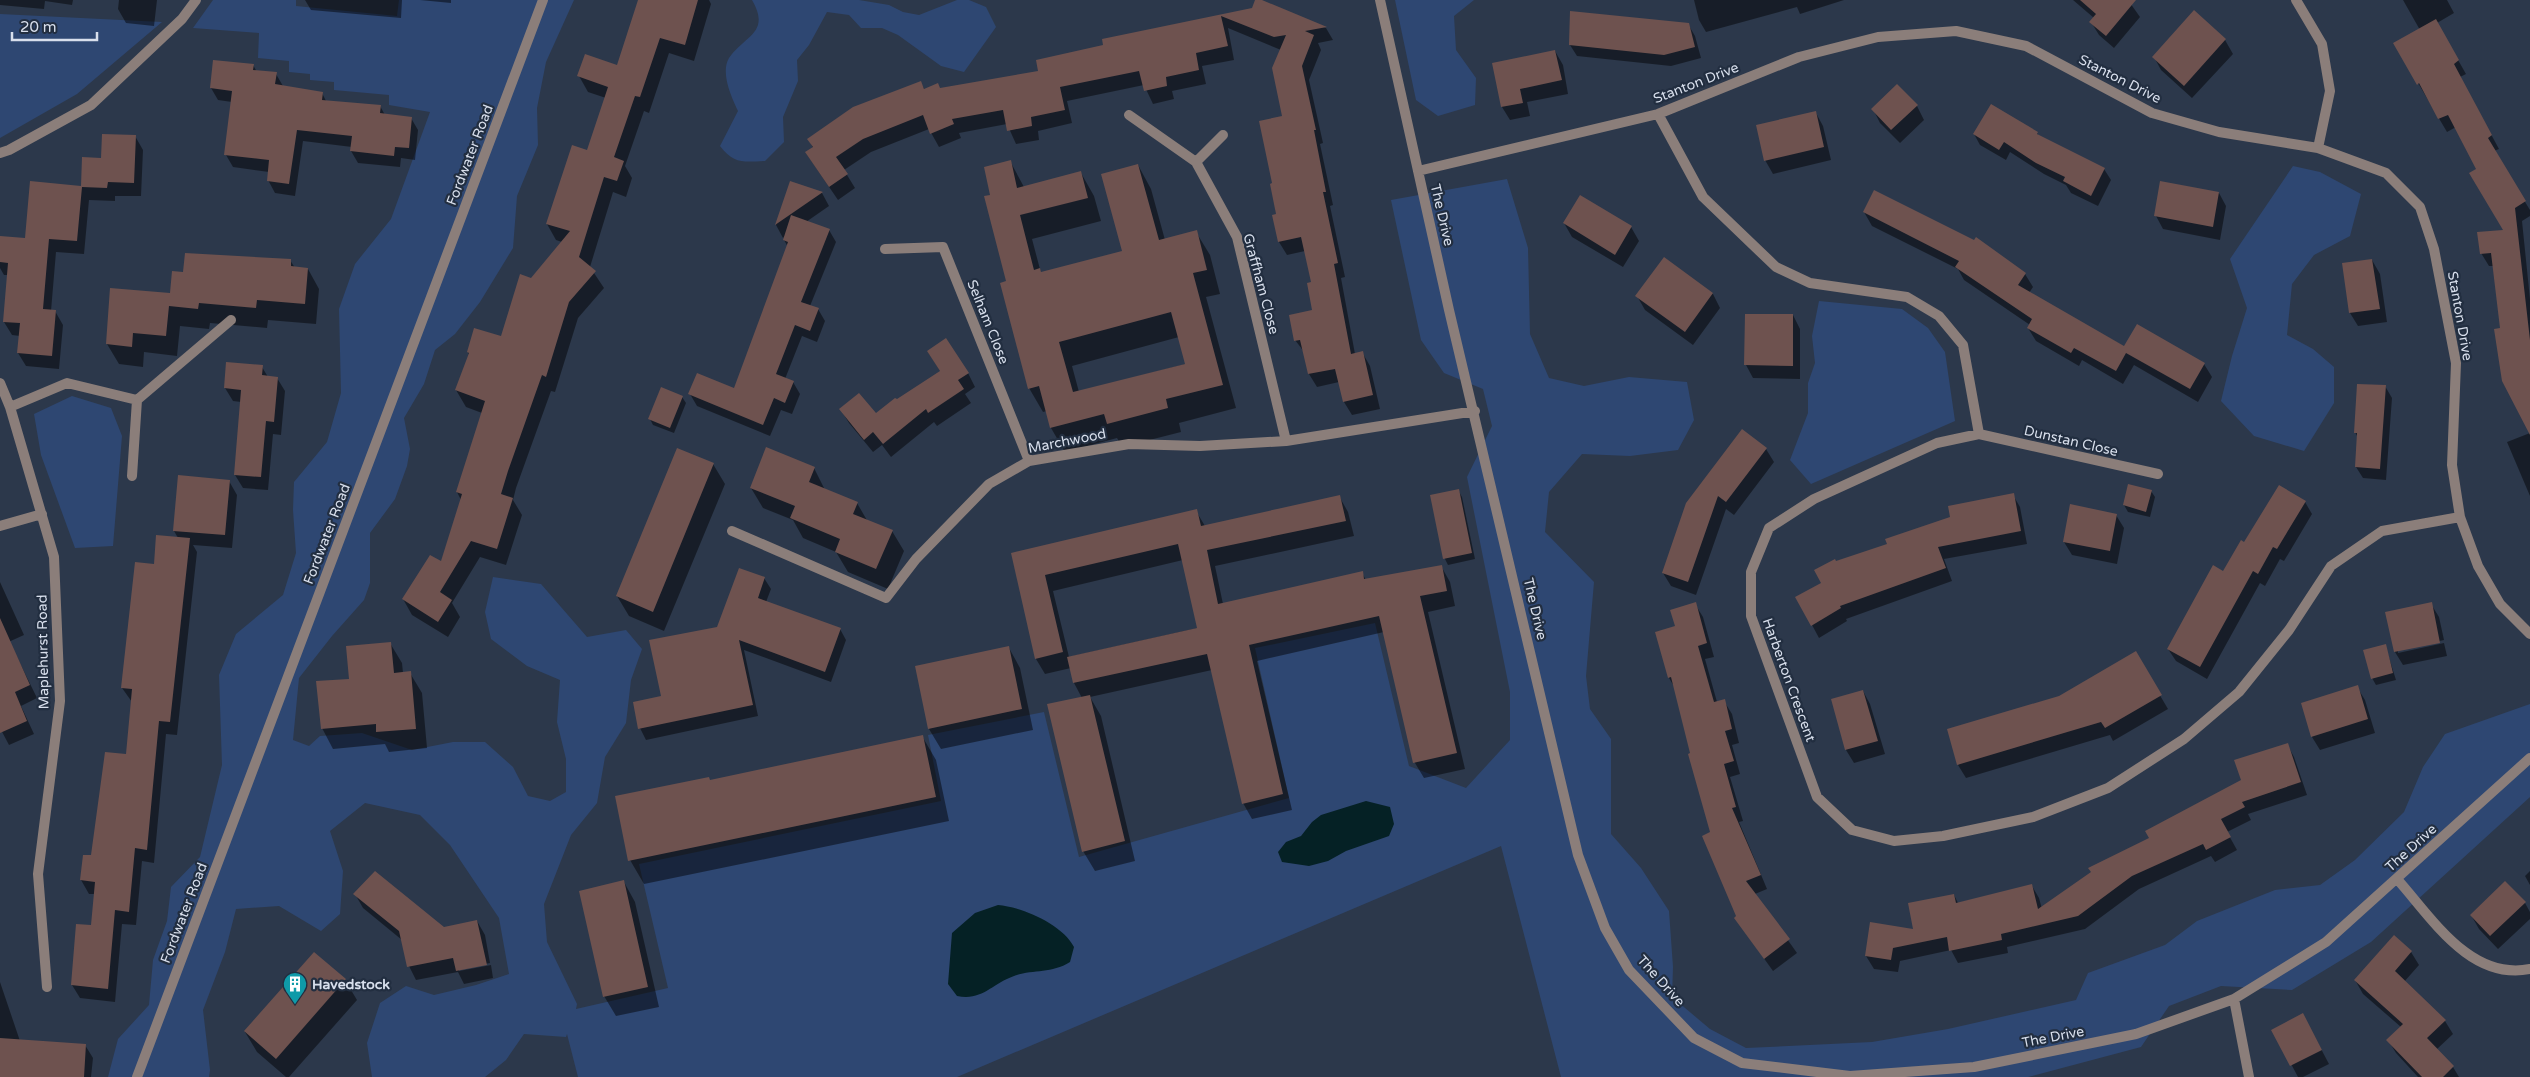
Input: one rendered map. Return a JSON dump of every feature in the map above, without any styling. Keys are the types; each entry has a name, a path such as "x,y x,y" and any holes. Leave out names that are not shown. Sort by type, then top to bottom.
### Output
{"street":[{"path":"0,153 9,150 91,105 182,19 196,0"},
{"name":"Fordwater Road","path":"137,1077 543,0"},
{"name":"The Drive","path":"1380,0 1418,171 1578,855 1605,928 1629,970 1694,1038 1742,1063 1850,1076 1974,1067 2136,1034 2234,999 2326,942 2530,758"},
{"path":"2296,0 2322,44 2330,92 2318,148"},
{"name":"Stanton Drive","path":"1418,171 1658,114 1799,57 1878,37 1956,31 2026,46 2152,113 2219,132 2318,148 2386,173 2420,207 2434,249 2456,363 2452,465 2460,517 2478,566 2500,604 2530,634"},
{"path":"1658,114 1703,197 1776,266 1810,283 1907,297 1939,316 1963,345 1979,434"},
{"name":"Graffham Close","path":"1130,115 1196,162 1237,237 1286,441"},
{"path":"1196,162 1223,135"},
{"name":"Selham Close","path":"885,249 943,247 1029,461"},
{"path":"132,476 137,400 231,320"},
{"name":"Maplehurst Road","path":"0,383 10,407 54,557 60,701 38,874 47,987"},
{"path":"10,407 67,383 137,400"},
{"name":"Marchwood","path":"732,531 886,598 916,559 989,484 1029,461 1129,444 1200,446 1286,441 1475,411"},
{"name":"Dunstan Close","path":"1979,434 2158,474"},
{"name":"Harberton Crescent","path":"1979,434 1936,443 1814,500 1769,528 1751,572 1751,616 1817,796 1852,830 1894,841 1943,836 2033,817 2108,788 2184,739 2239,692 2289,630 2331,566 2382,531 2460,517"},
{"path":"0,526 42,514"},
{"path":"2397,879 2466,955 2491,968 2515,972 2530,969"},
{"path":"2234,999 2249,1077"}],"shaded area":[{"path":"213,0 296,0 296,6 397,16 399,0 574,0 546,62 537,108 538,145 517,196 513,248 480,302 455,334 435,350 424,384 404,418 410,449 407,466 395,499 370,533 370,583 364,600 332,636 299,678 293,740 309,746 320,736 362,733 412,750 453,742 485,742 513,767 528,796 550,801 566,792 566,759 557,722 560,680 527,666 491,639 485,612 493,577 541,584 587,637 626,630 642,649 631,680 626,723 605,757 597,803 571,835 544,904 547,942 577,1004 576,1009 668,988 639,864 941,801 928,735 1044,712 1079,857 1289,798 1255,648 1375,623 1409,766 1466,788 1510,740 1510,692 1467,477 1492,426 1483,389 1444,373 1421,340 1391,200 1507,179 1528,248 1530,334 1549,378 1584,386 1629,377 1687,382 1694,420 1678,450 1630,456 1582,454 1549,492 1545,532 1594,582 1586,676 1590,709 1611,739 1611,834 1641,868 1669,911 1673,967 1672,997 1710,1029 1746,1048 1872,1042 1948,1029 2076,1000 2088,973 2165,945 2197,921 2275,890 2320,885 2355,860 2404,812 2423,767 2445,734 2530,704 2530,797 2371,942 2292,990 2221,986 2169,1006 2141,1047 2028,1077 1561,1077 1501,846 957,1077 578,1077 567,1034 566,1037 524,1034 506,1060 485,1077 372,1077 367,1043 380,1003 406,986 434,995 476,985 509,974 499,918 450,845 420,815 365,803 330,831 343,871 340,914 321,931 279,906 236,909 225,952 203,1010 210,1070 209,1077 108,1077 118,1039 149,1005 153,960 167,921 171,887 200,857 222,765 219,675 236,634 283,595 296,553 293,510 294,482 327,442 341,393 339,309 355,264 391,219 430,112 389,105 389,95 334,90 334,82 310,80 310,74 289,72 289,61 258,58 259,33 193,28"},
{"path":"752,0 859,0 889,5 903,12 919,15 957,0 969,0 986,7 996,27 964,72 941,66 898,35 882,28 861,28 849,15 827,12 809,45 797,60 798,81 783,117 784,142 765,161 740,161 730,156 720,146 738,111 726,78 727,64 735,50 754,33 759,20"},
{"path":"1395,0 1474,0 1454,16 1456,50 1476,78 1475,105 1438,116 1416,100"},
{"path":"0,14 162,22 77,94 0,138"},
{"path":"2293,166 2320,172 2361,194 2350,236 2314,255 2292,284 2287,335 2313,349 2334,367 2334,403 2304,451 2254,436 2221,401 2232,356 2247,308 2230,259"},
{"path":"1819,301 1902,309 1928,328 1945,352 1955,421 1811,484 1790,460 1808,413 1808,383 1815,363 1812,336"},
{"path":"72,396 111,408 122,436 113,546 75,548 41,455 34,414"},
{"path":"1366,801 1390,807 1394,824 1389,836 1346,851 1328,861 1309,866 1282,862 1278,852 1286,842 1301,836 1312,822 1321,815"},
{"path":"998,905 1008,906 1029,913 1051,924 1060,931 1074,947 1070,962 1049,970 1014,976 974,996 957,996 948,984 952,933 975,913"}],"building":[{"path":"638,0 698,0 685,45 660,38 640,97 635,96 614,157 624,161 617,181 604,177 579,257 596,271 569,302 546,377 542,375 501,494 513,498 497,549 471,541 440,592 452,600 438,622 402,599 430,555 441,561 462,494 456,492 485,401 455,390 469,353 467,352 474,328 501,336 520,274 531,278 570,231 546,224 572,145 587,150 608,87 577,76 585,54 617,65"},
{"path":"1255,0 1262,0 1327,27 1305,31 1314,35 1302,66 1316,130 1314,130 1326,192 1323,192 1338,263 1334,264 1351,354 1363,351 1373,395 1343,402 1335,369 1308,374 1300,340 1294,341 1289,315 1312,310 1307,283 1311,282 1301,237 1278,242 1272,215 1276,214 1270,184 1272,183 1259,121 1282,116 1272,68 1286,35 1274,37 1221,16 1228,46 1196,53 1199,70 1166,77 1167,86 1144,91 1139,71 1060,87 1065,110 1031,117 1032,126 1007,131 1003,110 952,119 954,124 930,134 923,115 863,139 836,157 848,174 829,187 805,152 813,147 807,139 853,107 921,81 924,89 938,83 940,88 1038,71 1036,60 1103,45 1102,39 1252,8"},
{"path":"2080,0 2136,0 2106,36 2089,22 2096,14"},
{"path":"2194,10 2226,39 2184,86 2152,57"},
{"path":"1570,11 1689,23 1695,47 1664,55 1569,45"},
{"path":"2436,19 2459,60 2454,64 2492,135 2488,138 2526,201 2515,208 2530,340 2530,435 2502,381 2494,329 2500,328 2491,253 2480,254 2477,232 2503,230 2469,173 2476,169 2448,115 2438,119 2419,83 2417,85 2393,43"},
{"path":"1555,50 1562,80 1520,89 1523,103 1501,107 1492,63"},
{"path":"213,60 254,64 253,70 277,72 275,84 323,92 322,100 381,105 380,113 412,117 409,148 395,147 394,156 350,151 352,136 297,130 289,184 267,181 269,160 224,155 232,91 210,88"},
{"path":"1897,84 1918,105 1891,130 1871,109"},
{"path":"1991,104 2038,132 2037,134 2105,168 2091,196 2063,181 2065,177 2036,163 2004,142 1999,150 1973,134"},
{"path":"1816,111 1824,147 1764,161 1756,125"},
{"path":"102,134 136,135 134,183 108,182 107,188 82,187 77,241 49,239 43,309 56,310 52,356 17,353 20,323 3,322 8,263 0,262 0,236 25,238 30,181 81,186 82,157 101,158"},
{"path":"1011,160 1017,188 1081,171 1088,198 1020,215 1034,270 1040,268 1041,272 1122,251 1101,174 1138,164 1159,240 1197,230 1207,270 1193,273 1223,385 1166,399 1168,408 1107,424 1104,414 1050,428 1039,386 1028,389 1000,283 1006,281 984,196 990,195 984,167","holes":["1171,312 1185,364 1073,392 1059,342"]},
{"path":"790,181 823,192 775,225"},
{"path":"2160,181 2219,192 2213,227 2154,216"},
{"path":"1874,190 1974,240 1976,237 2026,273 2018,285 2124,346 2137,324 2205,363 2190,389 2126,353 2116,371 2074,348 2071,353 2027,328 2032,319 1955,267 1959,261 1863,212"},
{"path":"1580,195 1632,226 1615,255 1563,223"},
{"path":"791,215 830,229 801,302 819,308 810,331 795,325 776,374 794,381 785,403 774,398 763,425 688,394 697,373 734,388 788,242 783,240"},
{"path":"185,253 291,259 291,266 308,268 305,304 257,300 256,308 199,303 198,309 169,306 166,336 133,333 132,347 106,344 110,288 170,293 172,271 183,272"},
{"path":"1664,257 1713,293 1685,332 1635,296"},
{"path":"2372,259 2380,309 2349,313 2342,263"},
{"path":"1745,314 1793,314 1793,366 1744,365"},
{"path":"946,338 969,373 958,380 964,389 928,413 926,409 883,444 873,432 864,440 839,409 859,393 876,413 895,398 897,399 940,371 927,351"},
{"path":"226,362 263,365 262,375 278,377 274,422 266,421 261,477 234,475 241,390 224,388"},
{"path":"2357,384 2386,385 2380,469 2355,467 2357,433 2354,433"},
{"path":"661,387 683,396 670,428 648,419"},
{"path":"1742,429 1767,448 1726,502 1718,496 1688,582 1662,573 1686,503"},
{"path":"766,447 815,467 809,482 858,502 853,514 893,530 876,569 835,552 840,539 790,518 795,506 750,488"},
{"path":"677,448 714,463 653,612 616,596"},
{"path":"178,475 230,480 225,535 173,531"},
{"path":"2128,484 2152,490 2146,512 2123,505"},
{"path":"2279,485 2306,501 2277,549 2273,547 2258,574 2253,571 2200,667 2167,649 2213,565 2223,571 2241,540 2244,542"},
{"path":"1459,489 1472,553 1443,559 1430,495"},
{"path":"2014,493 2021,531 1938,547 1946,568 1840,606 1841,608 1811,626 1795,597 1821,583 1814,570 1835,559 1836,561 1887,544 1885,539 1950,517 1948,506"},
{"path":"1340,495 1346,521 1207,550 1218,604 1363,571 1364,579 1442,565 1447,591 1420,596 1457,753 1413,763 1379,616 1249,645 1283,794 1242,804 1207,654 1073,683 1067,657 1197,628 1178,544 1045,575 1063,652 1035,659 1011,553 1197,509 1201,526"},
{"path":"2070,504 2117,514 2110,551 2063,542"},
{"path":"156,535 190,538 170,722 159,721 147,850 135,848 129,912 115,910 108,989 71,985 76,924 91,925 95,882 80,880 83,855 91,855 105,752 126,754 132,689 121,688 135,562 154,564"},
{"path":"739,568 765,577 758,598 841,628 825,672 739,640 753,705 638,729 633,702 661,696 649,640 717,627"},
{"path":"1696,602 1707,643 1698,646 1714,702 1725,699 1732,729 1725,731 1734,761 1724,764 1736,807 1732,808 1761,875 1746,881 1790,939 1764,959 1734,918 1736,916 1702,836 1710,832 1688,754 1690,753 1671,677 1668,678 1655,632 1675,626 1670,610"},
{"path":"2432,602 2440,643 2394,652 2385,612"},
{"path":"0,618 30,685 15,692 27,721 0,733"},
{"path":"391,642 394,673 411,671 416,729 376,732 376,724 321,729 316,681 349,679 346,646"},
{"path":"2386,644 2393,673 2371,679 2363,650"},
{"path":"1009,646 1022,709 928,729 915,666"},
{"path":"2136,651 2162,695 2105,728 2101,722 1957,765 1947,729 2059,696"},
{"path":"2358,685 2368,719 2311,737 2301,703"},
{"path":"1863,690 1878,741 1845,750 1831,699"},
{"path":"1090,695 1125,841 1082,852 1047,704"},
{"path":"923,735 936,797 628,861 615,796 709,777 710,780"},
{"path":"2288,743 2301,782 2242,802 2245,807 2221,819 2231,837 2206,850 2203,844 2132,876 2078,916 2001,934 2002,940 1949,951 1947,937 1893,948 1891,960 1865,956 1870,922 1913,929 1908,903 1954,894 1956,903 2032,884 2038,909 2091,872 2088,868 2149,838 2145,831 2241,780 2234,760"},
{"path":"375,871 444,927 477,920 487,965 456,971 453,958 407,967 399,931 353,894"},
{"path":"624,880 648,987 603,997 579,891"},
{"path":"2505,881 2526,902 2490,936 2470,915"},
{"path":"2394,935 2412,951 2395,971 2446,1020 2427,1038 2454,1066 2443,1077 2422,1077 2386,1040 2403,1024 2354,980"},
{"name":"Havedstock","path":"314,952 346,979 276,1059 244,1031"},
{"path":"2303,1013 2322,1050 2290,1066 2271,1030"},
{"path":"0,1038 86,1044 84,1077 0,1077"}],"place":[{"name":"Havedstock","path":"295,1005"}]}
